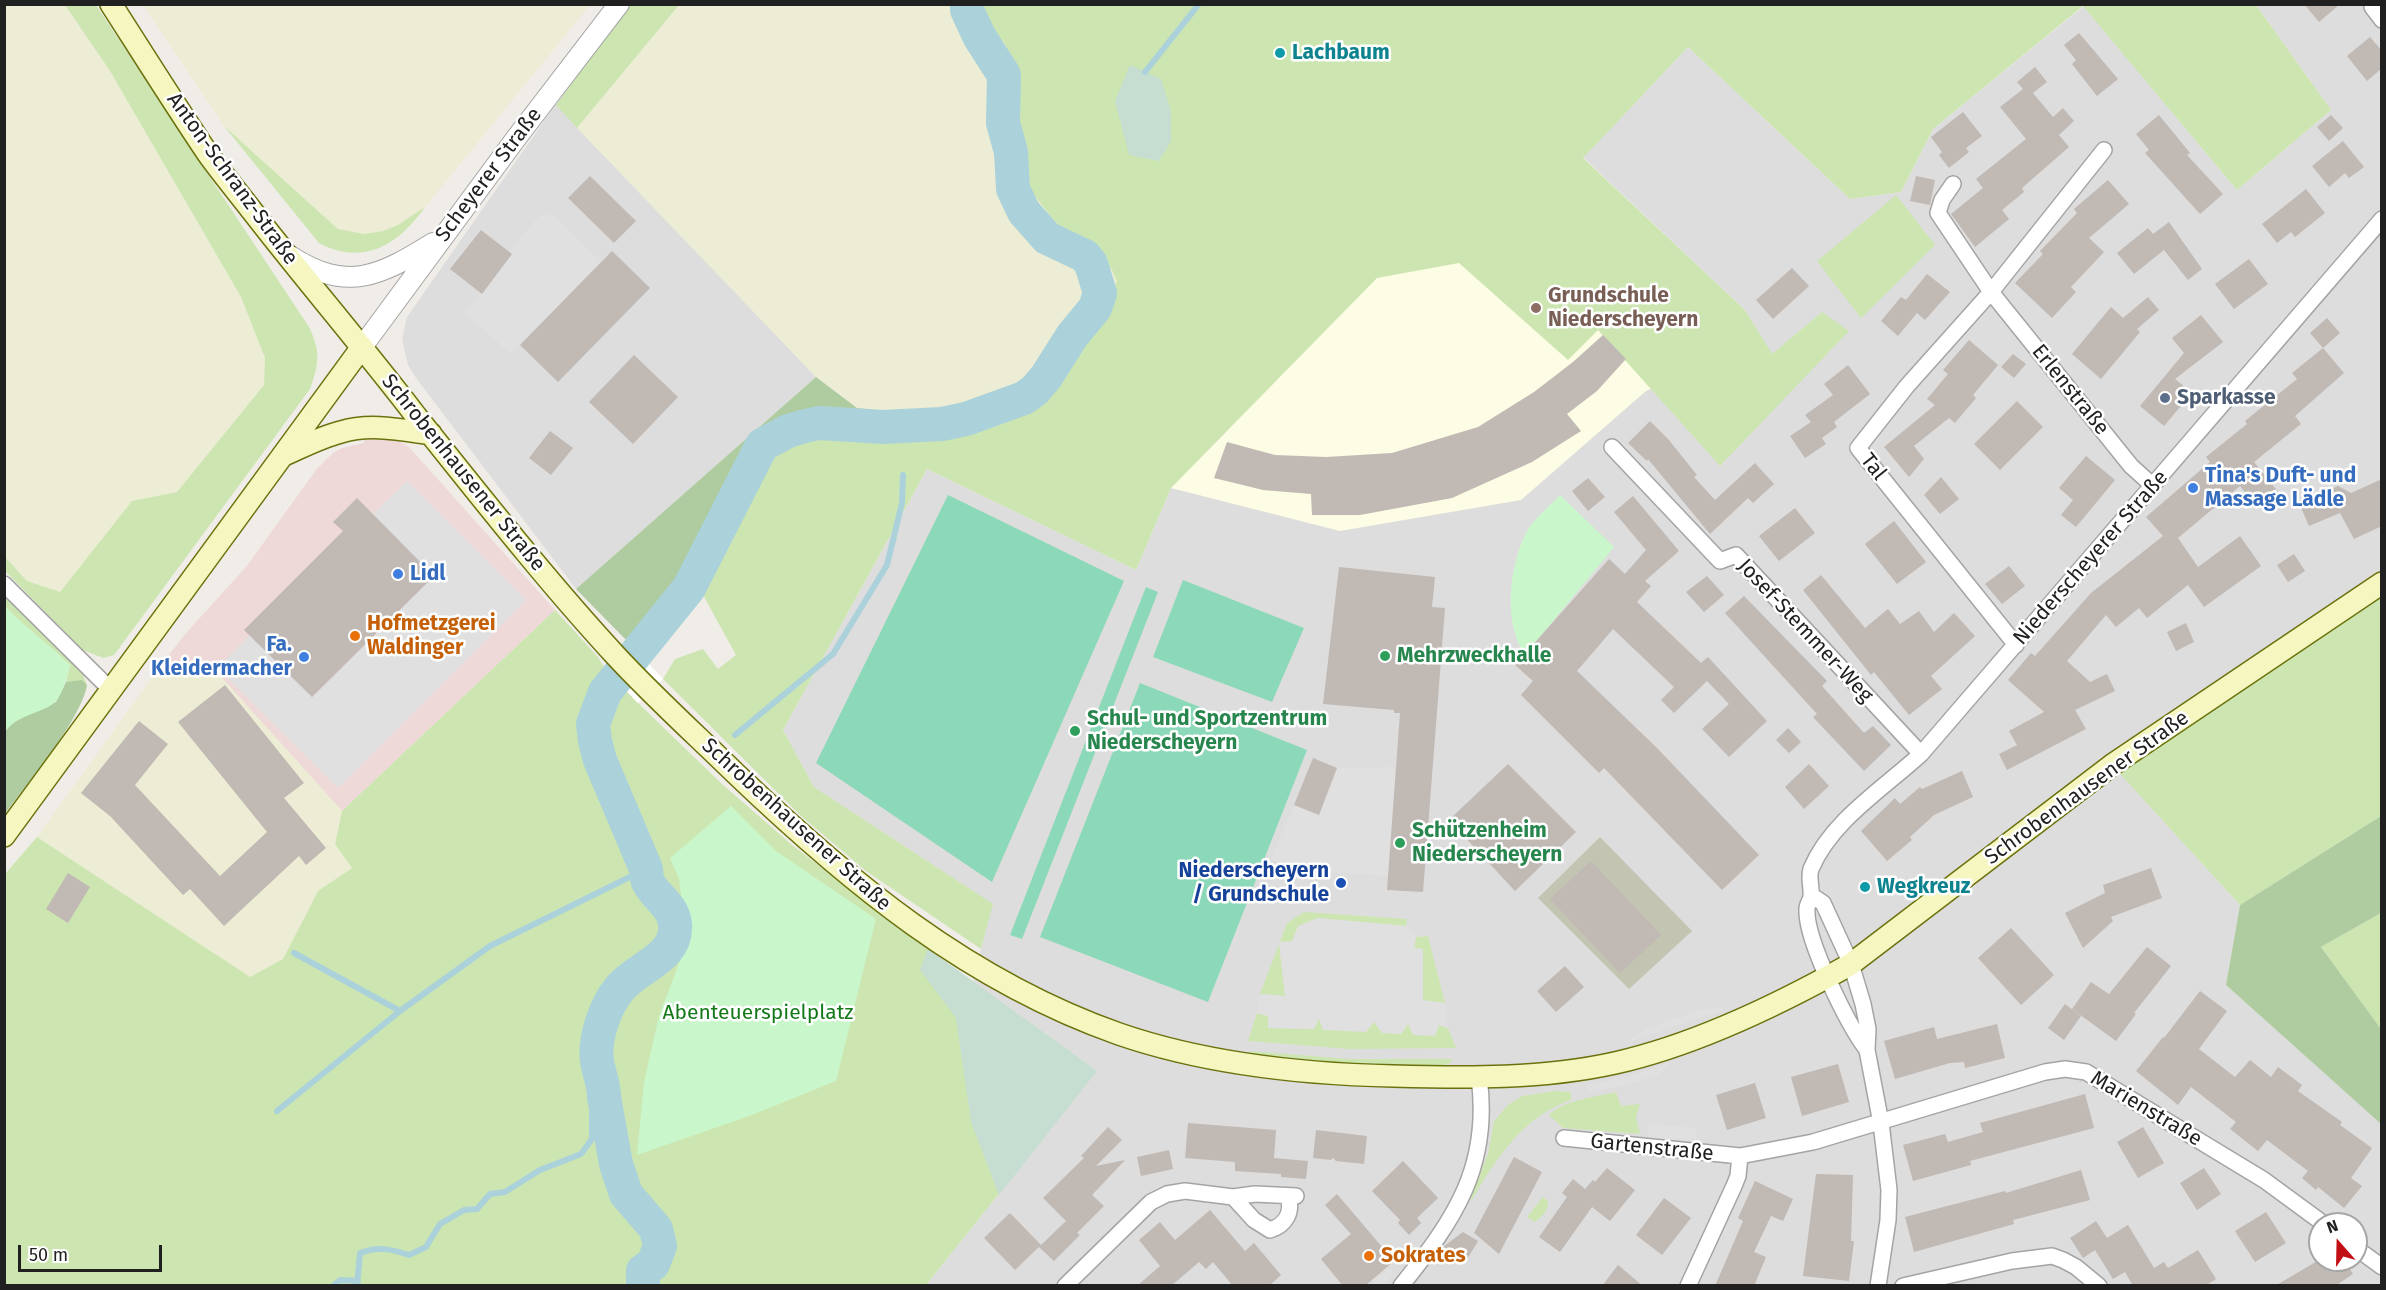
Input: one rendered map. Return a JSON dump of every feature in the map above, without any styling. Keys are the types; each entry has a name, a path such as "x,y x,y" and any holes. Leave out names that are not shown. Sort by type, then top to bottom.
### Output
{"main road":[{"name":"Anton-Schranz-Straße","path":"111,4 210,157 362,347"},
{"name":"Schrobenhausener Straße","path":"362,347 544,575 617,657 789,824 855,883 960,957 1026,994 1114,1032 1152,1044 1231,1061 1311,1074 1479,1077 1568,1070 1615,1063 1715,1030 1762,1010 1851,964 2112,765 2382,584"},
{"path":"4,836 362,347"},
{"path":"284,455 333,434 354,429 388,429 430,434"}],"street":[{"name":"Scheyerer Straße","path":"362,347 619,4"},
{"path":"2372,7 2382,20"},
{"name":"Tal","path":"2016,645 1858,448 1906,386 1990,292 2104,150"},
{"path":"1953,184 1942,200 1938,213 1990,292"},
{"name":"Niederscheyerer Straße","path":"1867,1050 1854,1034 1828,977 1810,927 1807,908 1811,895 1809,878 1811,869 1824,847 1861,806 1921,754 2382,219"},
{"path":"285,253 321,273 352,277 384,271 443,237"},
{"name":"Erlenstraße","path":"1990,292 2131,466 2152,485"},
{"name":"Josef-Stemmer-Weg","path":"1612,447 1720,561 1736,555 1921,754"},
{"path":"4,585 110,689"},
{"path":"1811,895 1823,903 1851,964 1868,1029 1867,1050 1881,1123 1889,1190 1888,1220 1878,1286"},
{"name":"Marienstraße","path":"1881,1123 2045,1072 2065,1069 2086,1072 2264,1180 2308,1212"},
{"path":"1401,1286 1446,1226 1470,1180 1480,1130 1482,1096 1479,1077"},
{"name":"Gartenstraße","path":"1564,1138 1740,1156 1813,1142 1881,1123"},
{"name":"Gartenstraße","path":"1688,1286 1738,1176 1740,1156"},
{"path":"1065,1286 1151,1202 1167,1194 1185,1191 1233,1197 1256,1194 1292,1196 1287,1217 1279,1227 1270,1230 1254,1220 1233,1197"},
{"path":"1903,1286 2027,1258 2052,1256 2070,1263 2099,1286"},
{"path":"2368,1257 2381,1266"}],"shaded area":[{"path":"5,5 65,5 110,71 241,297 265,358 264,385 177,492 132,501 60,592 27,581 5,557"},
{"path":"143,5 590,5 425,207 398,225 383,231 364,234 338,229 224,126"},
{"path":"679,5 947,5 1004,42 1007,82 1021,79 1014,117 1026,145 1026,181 1058,226 1056,244 1088,247 1112,270 1117,281 1104,300 1101,313 1095,322 1061,356 1046,377 958,406 896,412 857,408 816,377 577,128"},
{"path":"2256,5 2381,5 2381,584 2113,765 2240,905 2226,985 2381,1124 2381,1285 926,1285 1097,1071 973,982 992,904 814,787 783,730 927,469 1136,570 1171,488 1632,366 1721,466 1822,312 1772,355 1745,310 1583,157 1688,47 1850,199 1901,192 1933,129 2084,6 2237,190 2331,110"},
{"path":"1130,65 1161,79 1171,111 1171,141 1159,161 1129,155 1115,101"},
{"path":"556,104 816,377 576,589 416,378 408,365 402,339 407,317"},
{"name":"Grundschule Niederscheyern","path":"1603,186 1755,339 1646,391 1521,500 1340,531 1171,488 1377,277"},
{"path":"540,215 553,215 601,262 511,354 464,313 512,254 509,251"},
{"path":"364,436 395,439 409,447 555,610 342,811 206,661 161,665 186,633 246,567 316,470 333,453 342,448 364,443"},
{"path":"407,481 526,600 338,788 218,668 250,635 313,697 434,576 373,514"},
{"path":"206,660 342,811 335,844 352,868 318,891 283,959 249,977 37,837 161,665"},
{"path":"1396,767 1388,876 1310,871 1271,859 1294,805 1319,814 1337,768"},
{"path":"1600,837 1692,931 1629,989 1538,898"},
{"path":"1317,918 1406,926 1416,937 1414,948 1423,949 1423,1000 1445,1003 1448,1028 1439,1025 1435,1036 1413,1035 1408,1024 1401,1034 1382,1033 1374,1022 1366,1032 1323,1030 1319,1019 1314,1029 1268,1028 1268,1016 1257,1013 1260,994 1285,996 1279,942 1292,941 1298,926"},
{"path":"928,949 1097,1071 999,1195 971,1122 956,1018 920,970"},
{"path":"1727,1008 1622,1044 1648,1028 1703,1009"},
{"path":"1673,1061 1660,1074 1618,1087 1588,1092 1587,1085 1627,1077"},
{"path":"1649,1124 1697,1128 1696,1141 1648,1137"},
{"path":"1389,1268 1394,1274 1384,1285 1370,1285"}],"green space":[{"path":"65,5 96,5 309,327 317,351 315,372 310,389 114,655 103,658 83,650 5,571 5,557 27,581 60,592 132,501 177,492 264,385 265,358 241,297 110,71"},
{"path":"629,5 679,5 577,128 556,105"},
{"path":"947,5 2256,5 2331,110 2237,190 2083,6 1933,129 1901,192 1850,199 1688,47 1583,158 1745,310 1772,354 1822,312 1849,331 1720,466 1598,330 1568,360 1459,263 1377,278 1171,488 1136,570 927,469 783,730 814,787 993,904 981,949 866,871 801,816 663,679 675,659 703,649 718,669 736,655 697,584 762,453 788,434 811,427 932,432 987,424 1015,415 1035,404 1018,387 1046,377 1061,356 1095,322 1101,313 1103,300 1117,282 1106,263 1058,226 1026,181 1026,145 1014,117 1021,79 1004,42"},
{"path":"224,126 338,229 364,234 383,231 398,225 425,207 404,232 379,248 351,253 335,250 319,243"},
{"path":"1896,195 1935,245 1861,318 1817,261"},
{"path":"816,377 857,408 896,412 893,416 847,416 806,420 787,426 770,436 754,451 740,471 714,528 696,559 630,644 576,589"},
{"path":"948,495 1124,581 992,882 816,763"},
{"path":"1560,495 1614,547 1525,655 1513,628 1512,578 1520,546 1526,533 1537,518"},
{"path":"1183,580 1304,628 1272,702 1153,657"},
{"path":"2381,583 2381,816 2240,905 2112,765"},
{"path":"1146,587 1158,592 1022,939 1010,935"},
{"path":"4,593 82,672 87,685 82,681 66,682 70,665 5,608"},
{"path":"5,606 70,665 57,700 46,708 17,721 5,732"},
{"path":"555,610 598,657 605,669 638,703 722,784 792,845 928,949 1097,1071 926,1285 5,1286 5,874 37,837 250,977 283,959 318,891 352,868 335,844 342,811"},
{"path":"82,680 87,685 75,716 5,814 5,732 11,722 56,702 66,682"},
{"path":"1140,683 1307,750 1208,1002 1040,937"},
{"name":"Abenteuerspielplatz","path":"731,806 776,851 876,919 836,1081 752,1115 637,1155 644,1082 659,1016 687,942 679,879 670,858"},
{"path":"2381,816 2381,913 2321,947 2381,1029 2381,1124 2226,985 2240,905"},
{"path":"1304,912 1407,919 1406,926 1317,918 1293,941 1279,943 1287,923"},
{"path":"2381,913 2381,1029 2321,947"},
{"path":"1428,936 1445,1003 1423,1001 1423,950 1414,948 1416,937"},
{"path":"1279,944 1285,996 1260,994"},
{"path":"1257,1013 1268,1016 1269,1028 1314,1029 1319,1018 1439,1025 1448,1028 1456,1048 1350,1049 1248,1041"},
{"path":"1249,1051 1349,1059 1453,1059 1443,1066 1310,1062 1254,1056"},
{"path":"1555,1091 1571,1092 1571,1100 1539,1116 1526,1127 1501,1154 1472,1200 1470,1199 1488,1154 1494,1121 1508,1105 1522,1096"},
{"path":"1616,1092 1621,1106 1640,1104 1636,1117 1640,1134 1563,1128 1549,1115 1571,1102"},
{"path":"1543,1197 1548,1201 1547,1208 1535,1222 1527,1217"}],"pier":[{"path":"630,644 663,679 638,703 605,669"}],"building":[{"path":"2304,4 2340,4 2319,22"},
{"path":"2079,33 2118,79 2097,96 2072,64 2076,60 2064,45"},
{"path":"2370,37 2382,51 2382,68 2367,81 2347,56"},
{"path":"2035,67 2047,82 2033,93 2053,117 2063,108 2074,121 2059,135 2069,147 2022,188 2024,192 2002,210 2009,219 1975,247 1951,214 1983,188 1976,179 2026,139 2000,107 2023,89 2017,82"},
{"path":"1963,112 1982,136 1966,148 1969,152 1949,168 1939,155 1942,152 1931,137"},
{"path":"2159,115 2190,153 2187,155 2223,194 2200,214 2145,153 2149,150 2136,134"},
{"path":"2331,115 2343,128 2329,141 2317,127"},
{"path":"2343,141 2364,167 2349,178 2345,173 2329,187 2312,166"},
{"path":"590,176 636,221 614,243 568,198"},
{"path":"1916,176 1935,180 1930,205 1910,201"},
{"path":"2108,180 2129,204 2089,238 2104,252 2071,287 2076,292 2052,318 2015,283 2043,254 2040,251 2077,213 2074,209"},
{"path":"2306,189 2325,213 2295,237 2291,232 2277,243 2262,224"},
{"path":"2169,222 2202,269 2188,280 2164,250 2134,274 2117,253 2148,228 2153,234"},
{"path":"481,230 512,254 482,294 450,269"},
{"path":"612,251 650,288 558,382 520,345"},
{"path":"2249,259 2268,284 2234,309 2215,284"},
{"path":"1792,268 1809,286 1773,319 1756,300"},
{"path":"1927,274 1950,292 1925,320 1917,313 1898,336 1881,321 1901,297 1906,300"},
{"path":"2148,297 2159,310 2137,329 2140,332 2101,379 2072,354 2111,307 2123,318"},
{"path":"2201,315 2223,342 2175,379 2192,393 2164,426 2140,406 2184,353 2172,338"},
{"path":"2327,318 2340,333 2323,348 2310,333"},
{"name":"Grundschule Niederscheyern","path":"1603,335 1626,359 1597,391 1567,414 1581,431 1532,462 1452,498 1360,515 1312,515 1311,494 1263,490 1214,478 1227,442 1275,455 1326,457 1392,453 1478,427 1534,392"},
{"path":"1969,340 1998,365 1973,395 1976,398 1955,423 1949,418 1914,446 1924,459 1909,477 1884,447 1935,405 1927,399 1948,374 1943,370"},
{"path":"2323,348 2344,373 2295,416 2301,424 2254,462 2283,498 2267,510 2258,500 2254,503 2240,486 2178,538 2198,567 2240,536 2261,566 2204,607 2188,585 2147,618 2139,608 2116,627 2106,615 2067,661 2090,682 2107,674 2115,691 2075,710 2086,729 2007,770 1999,754 2017,745 2009,731 2044,712 2008,680 2031,653 2035,656 2091,593 2163,536 2146,517 2210,462 2206,457 2247,424 2245,421 2297,379 2292,373"},
{"path":"2013,354 2026,364 2014,378 2001,367"},
{"path":"634,355 678,397 633,444 589,402"},
{"path":"1848,365 1870,394 1834,422 1837,427 1822,438 1826,444 1805,458 1790,436 1811,422 1805,415 1833,395 1824,384"},
{"path":"2017,401 2043,427 2000,470 1974,444"},
{"path":"1650,421 1668,439 1697,475 1694,477 1715,500 1755,463 1774,484 1753,503 1748,498 1710,534 1648,459 1647,461 1628,443"},
{"path":"550,431 573,448 551,475 529,458"},
{"path":"2086,456 2115,480 2076,527 2061,515 2073,500 2059,488"},
{"path":"1941,477 1959,499 1940,514 1924,495"},
{"path":"1588,478 1605,497 1588,511 1572,491"},
{"path":"2382,479 2382,526 2354,539 2340,513 2309,526 2299,503 2338,486 2351,493"},
{"path":"1633,496 1679,551 1645,581 1651,586 1637,602 1701,663 1708,657 1767,721 1729,757 1702,729 1729,704 1707,681 1674,713 1661,700 1674,687 1613,629 1577,671 1657,748 1759,855 1722,890 1604,768 1599,773 1521,695 1533,681 1515,665 1609,559 1625,574 1646,550 1614,512"},
{"path":"357,498 434,576 312,697 244,630 343,531 333,522"},
{"path":"1795,508 1815,533 1779,561 1759,536"},
{"path":"1894,521 1926,562 1897,584 1865,544"},
{"path":"2294,554 2305,571 2288,582 2277,565"},
{"path":"2009,566 2025,586 2002,604 1985,584"},
{"name":"Mehrzweckhalle","path":"1339,567 1435,577 1432,607 1445,608 1423,892 1387,890 1400,713 1394,713 1394,710 1323,704"},
{"path":"1821,575 1865,628 1888,609 1900,624 1919,611 1934,632 1954,613 1975,636 1931,676 1942,689 1909,715 1874,672 1871,675 1803,590"},
{"path":"1707,576 1724,595 1704,612 1686,592"},
{"path":"1744,596 1827,681 1822,686 1864,733 1873,726 1891,745 1864,771 1813,717 1817,714 1725,613"},
{"path":"2186,623 2194,642 2176,651 2167,632"},
{"path":"225,685 304,783 284,798 326,848 306,865 299,856 224,926 190,889 183,895 110,816 81,793 139,721 168,744 135,785 220,876 267,832 178,722"},
{"path":"1788,728 1801,742 1789,753 1776,740"},
{"path":"1313,758 1337,768 1319,815 1294,805"},
{"path":"1508,764 1576,832 1515,891 1449,820"},
{"path":"1809,764 1829,786 1804,809 1785,787"},
{"path":"1962,771 1973,797 1934,815 1910,837 1912,840 1887,861 1861,831 1895,798 1900,804 1920,787 1922,789"},
{"path":"1591,861 1661,935 1620,973 1550,899"},
{"path":"2151,868 2162,898 2111,917 2113,921 2083,948 2065,913 2105,893 2103,885"},
{"path":"68,873 90,887 68,923 46,909"},
{"path":"2011,928 2054,975 2021,1005 1978,958"},
{"path":"2147,947 2171,966 2134,1013 2136,1014 2116,1041 2072,1009 2091,982 2109,994"},
{"path":"1565,966 1584,987 1556,1012 1537,991"},
{"path":"2200,991 2227,1011 2199,1049 2235,1077 2250,1060 2271,1077 2278,1067 2302,1085 2298,1091 2342,1122 2340,1125 2372,1148 2351,1178 2362,1186 2344,1208 2318,1187 2316,1190 2302,1178 2308,1171 2267,1140 2258,1151 2230,1129 2236,1122 2191,1087 2178,1105 2136,1071"},
{"path":"2065,1004 2081,1016 2064,1040 2048,1028"},
{"path":"1997,1024 2005,1058 1965,1068 1964,1062 1950,1063 1895,1079 1884,1041 1934,1027 1937,1039"},
{"path":"1838,1064 1849,1102 1802,1116 1791,1077"},
{"path":"1755,1083 1766,1118 1727,1130 1716,1095"},
{"path":"2085,1094 2094,1128 1970,1161 1971,1165 1913,1181 1903,1145 1945,1134 1948,1142 1983,1132 1980,1123"},
{"path":"1188,1123 1276,1130 1274,1158 1308,1161 1306,1179 1281,1177 1281,1174 1235,1171 1235,1162 1185,1158"},
{"path":"1108,1127 1122,1140 1096,1166 1125,1160 1092,1195 1104,1206 1077,1233 1080,1235 1054,1261 1039,1247 1066,1221 1043,1198 1084,1158 1081,1156"},
{"path":"2143,1127 2164,1163 2138,1178 2117,1142"},
{"path":"1316,1130 1367,1136 1364,1164 1336,1161 1333,1158 1331,1160 1313,1158"},
{"path":"1169,1150 1173,1169 1141,1176 1137,1157"},
{"path":"1514,1157 1542,1172 1499,1254 1474,1233"},
{"path":"1403,1161 1438,1198 1417,1218 1421,1223 1409,1235 1398,1223 1400,1220 1372,1191"},
{"path":"1607,1168 1635,1190 1610,1221 1592,1207 1560,1252 1539,1237 1567,1197 1562,1193 1573,1179 1585,1189 1593,1180 1595,1182"},
{"path":"2204,1168 2221,1194 2197,1210 2180,1183"},
{"path":"2081,1170 2090,1200 2013,1220 2014,1224 1914,1252 1905,1217 2005,1191 2006,1193"},
{"path":"1816,1174 1853,1175 1851,1241 1854,1241 1849,1281 1803,1276"},
{"path":"1755,1181 1793,1199 1783,1221 1771,1216 1754,1252 1766,1257 1754,1286 1715,1286 1743,1221 1738,1218"},
{"path":"1337,1194 1394,1261 1365,1286 1343,1286 1321,1259 1351,1234 1325,1205"},
{"path":"1664,1198 1691,1218 1662,1255 1636,1235"},
{"path":"1210,1210 1245,1251 1254,1243 1281,1275 1269,1286 1233,1286 1213,1262 1206,1269 1199,1262 1171,1286 1137,1286 1160,1266 1139,1240 1160,1222 1175,1240"},
{"path":"2266,1212 2286,1243 2255,1262 2235,1231"},
{"path":"1010,1213 1041,1245 1015,1270 984,1238"},
{"path":"2096,1221 2107,1238 2128,1225 2154,1268 2164,1262 2168,1268 2198,1250 2216,1279 2205,1286 2133,1286 2125,1272 2113,1279 2095,1250 2083,1258 2070,1238"},
{"path":"1463,1232 1478,1241 1466,1261 1443,1247"},
{"path":"1618,1265 1643,1286 1602,1286"},
{"path":"2308,1266 2308,1272 2352,1272 2353,1274 2335,1286 2275,1286"}],"waterway":[{"path":"643,1286 643,1271 653,1264 660,1246 656,1229 626,1194 616,1164 597,1061 597,1042 602,1023 615,995 627,981 663,954 674,936 675,924 668,907 648,882 646,869 600,760 593,724 605,692 689,588 762,445 788,431 819,423 883,427 942,424 966,419 1024,398 1035,390 1046,377 1072,336 1095,308 1100,293 1091,264 1085,256 1047,238 1024,212 1013,189 1011,152 1003,123 1004,75 979,36 967,10 967,4"},
{"path":"1145,72 1199,4"},
{"path":"735,735 833,654 887,565 902,503 903,475"},
{"path":"277,1111 400,1011 490,946 646,869"},
{"path":"294,953 400,1011"},
{"path":"357,1286 360,1253 384,1249 409,1255 426,1247 440,1224 464,1210 477,1209 490,1194 505,1192 540,1170 581,1154 592,1139 592,1114 604,1097"},
{"path":"333,1286 340,1280 358,1281"}],"place":[{"name":"Lachbaum","path":"1280,53"},
{"name":"Grundschule Niederscheyern","path":"1536,308"},
{"name":"Sparkasse","path":"2165,398"},
{"name":"Tina's Duft- und Massage Lädle","path":"2193,488"},
{"name":"Lidl","path":"398,574"},
{"name":"Hofmetzgerei Waldinger","path":"355,636"},
{"name":"Mehrzweckhalle","path":"1385,656"},
{"name":"Fa. Kleidermacher","path":"304,657"},
{"name":"Schul- und Sportzentrum Niederscheyern","path":"1075,731"},
{"name":"Schützenheim Niederscheyern","path":"1400,843"},
{"name":"Niederscheyern / Grundschule","path":"1341,883"},
{"name":"Wegkreuz","path":"1865,887"},
{"name":"Sokrates","path":"1369,1256"}]}
